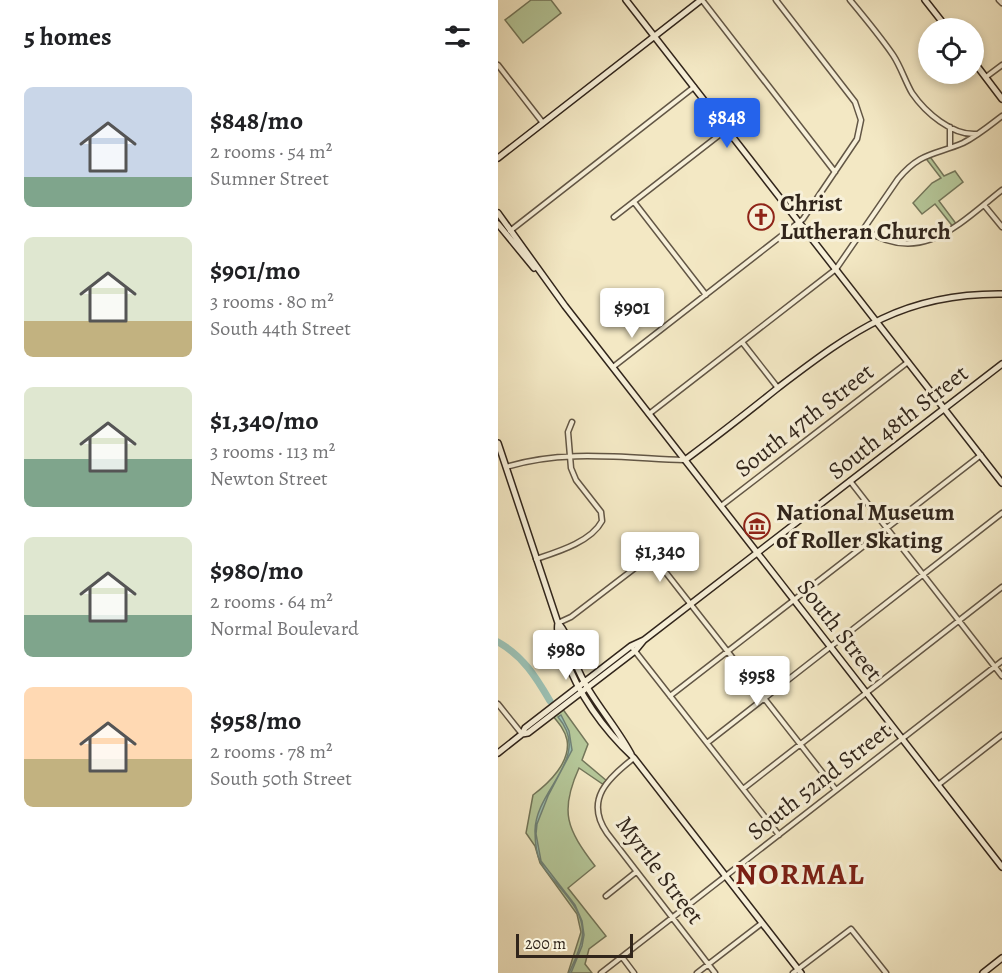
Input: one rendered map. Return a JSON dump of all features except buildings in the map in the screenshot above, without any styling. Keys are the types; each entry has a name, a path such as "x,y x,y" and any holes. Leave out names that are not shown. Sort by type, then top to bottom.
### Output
{"main road":[{"path":"626,0 1002,483"},
{"path":"498,158 701,0"},
{"path":"925,0 939,18"},
{"path":"984,75 1002,99"},
{"name":"South Street","path":"498,213 508,232 1002,867"},
{"name":"South Street","path":"498,224 508,232"},
{"path":"685,460 837,343 876,321 929,302 964,295 1002,294"},
{"name":"South 48th Street","path":"498,753 522,734 528,733 585,685 1002,364"},
{"path":"498,443 558,623 564,632 585,685 634,758"},
{"path":"558,623 557,634 580,690 601,722 634,758 798,972"},
{"path":"983,973 1002,958"}],"street":[{"path":"701,0 836,172"},
{"path":"613,367 800,222 857,139 861,128 860,113 855,102 776,0"},
{"path":"850,0 893,55 918,100 931,114 950,126 971,134 982,131"},
{"path":"498,65 543,123"},
{"path":"986,78 1002,65"},
{"path":"508,232 694,87"},
{"path":"649,414 836,269 909,166 926,155 964,142 1002,116"},
{"path":"950,126 952,139 950,147"},
{"path":"614,218 727,129"},
{"path":"864,229 889,242 919,243 946,233 1002,190"},
{"path":"634,202 706,295"},
{"path":"984,205 1002,227"},
{"path":"742,342 778,388"},
{"name":"South 47th Street","path":"721,506 908,362"},
{"path":"536,559 574,545 602,521 600,510 573,474 568,432 572,422"},
{"path":"670,696 981,455"},
{"path":"506,467 537,459 570,456 685,460"},
{"path":"850,481 1002,676"},
{"path":"706,743 1002,513"},
{"path":"558,623 571,617 650,553 836,790"},
{"path":"743,789 1002,587"},
{"path":"633,648 779,835"},
{"name":"South 52nd Street","path":"601,973 1002,661"},
{"path":"498,704 522,734"},
{"path":"938,785 1002,735"},
{"name":"Myrtle Street","path":"634,758 612,775 599,796 598,808 603,828 716,973"},
{"path":"606,896 636,872"},
{"path":"697,973 762,923"},
{"path":"798,972 851,929 886,973"},
{"path":"622,957 634,973"}],"green space":[{"path":"531,0 551,0 561,13 523,43 505,20"},
{"path":"928,154 944,176 955,171 963,182 939,201 957,225 954,228 935,204 922,214 913,203 932,183 941,178 924,156"},
{"path":"562,708 588,744 582,760 607,781 604,785 579,768 569,797 568,809 572,830 595,866 568,888 606,936 589,949 585,964 592,973 568,973 581,932 577,914 540,863 535,846 526,833 533,795 558,771 566,756 566,736 552,715"}],"water":[{"path":"561,715 569,731 572,750 562,768 569,746 567,732 558,717"},
{"path":"556,781 537,824 536,834 541,861 575,905 579,914 541,863 537,852 535,831 537,816"},
{"path":"580,917 584,935 582,946 571,973 569,973 582,938"}],"waterway":[{"path":"498,642 522,660 550,701"}],"place":[{"name":"Christ Lutheran Church","path":"761,217"},
{"name":"National Museum of Roller Skating","path":"757,526"}],"district":[{"name":"NORMAL","path":"800,874"}]}
